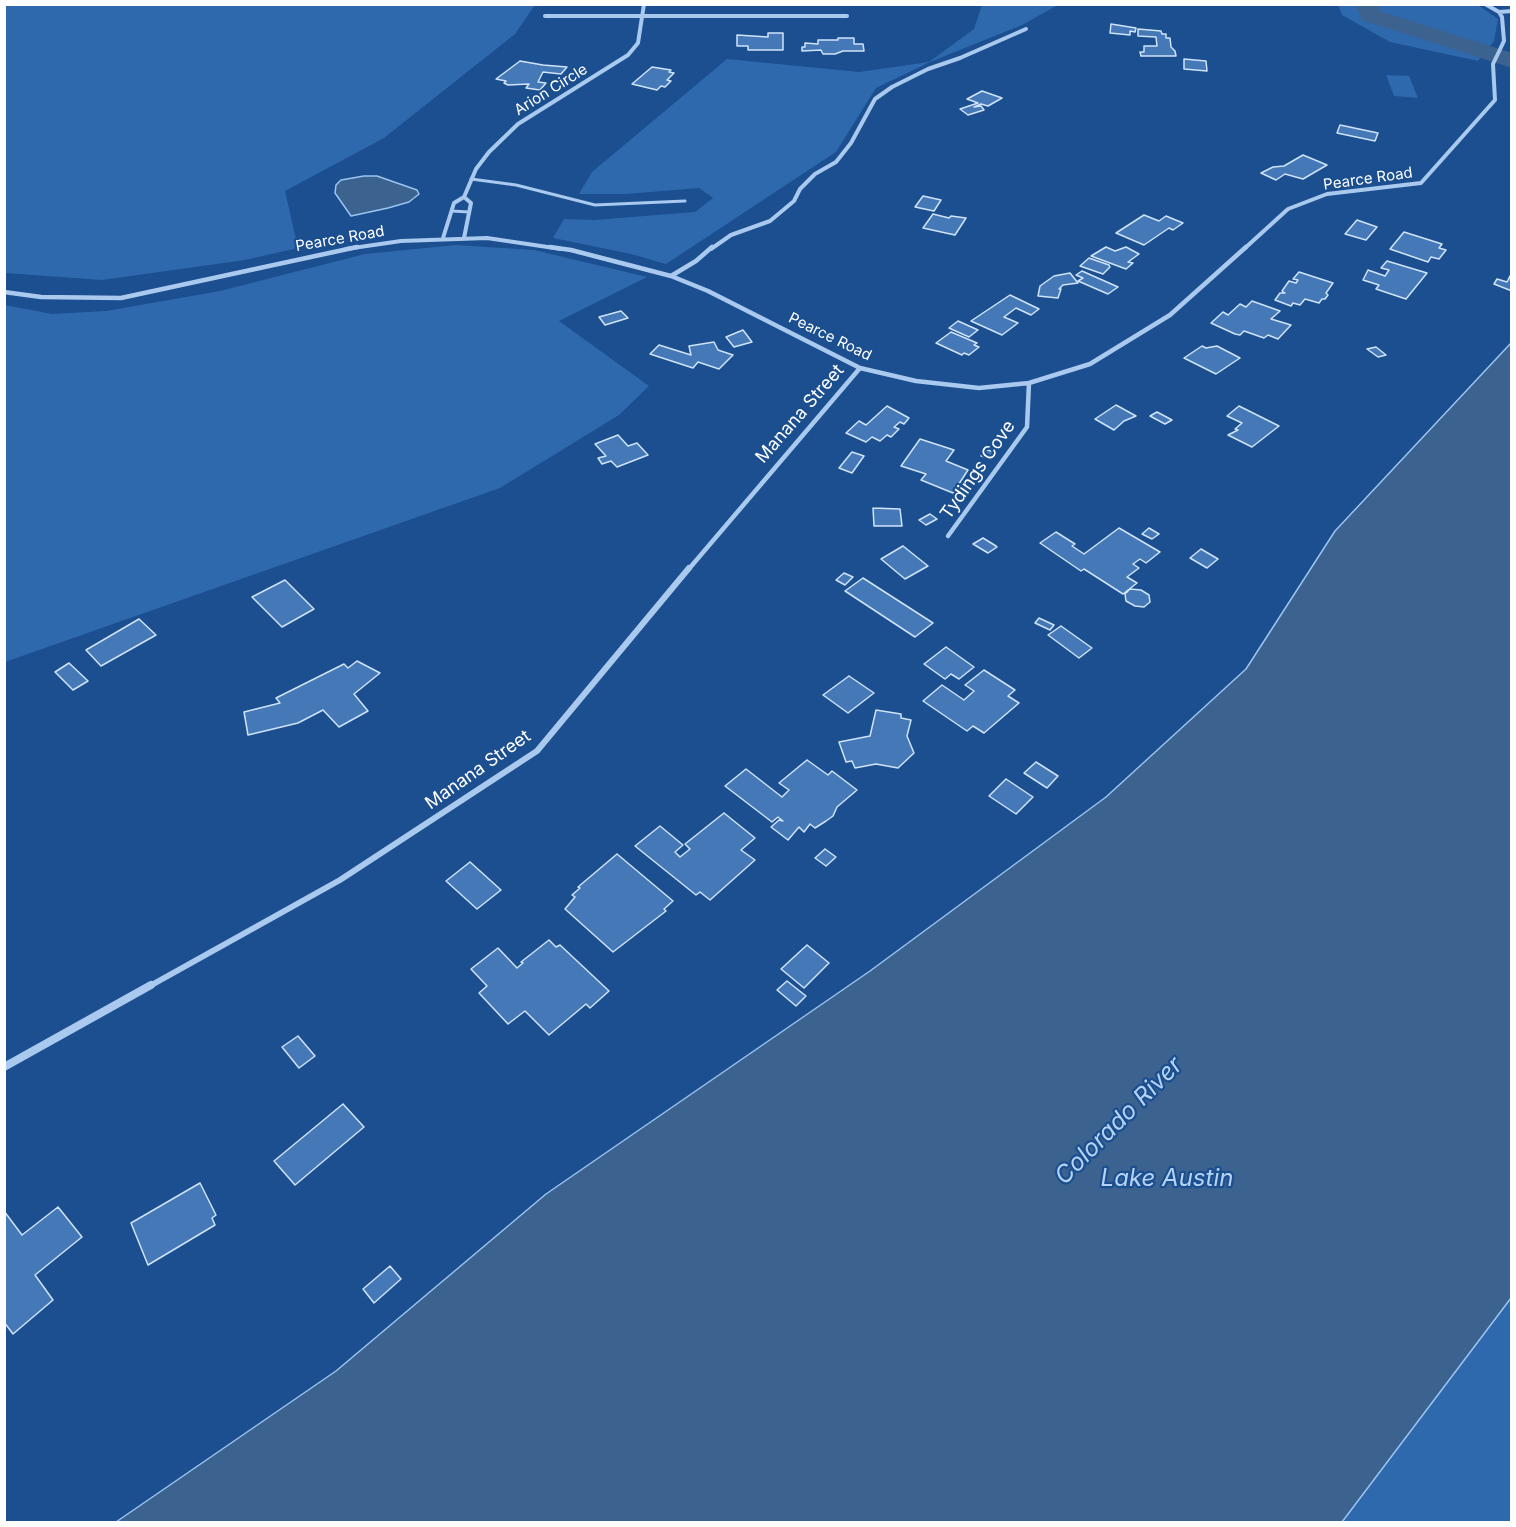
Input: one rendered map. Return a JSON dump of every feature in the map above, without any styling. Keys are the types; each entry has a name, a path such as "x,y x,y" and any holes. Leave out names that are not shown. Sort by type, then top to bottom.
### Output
{"street":[{"name":"Arion Circle","path":"443,238 454,203 464,197 471,179 489,152 518,124 628,55 638,43 644,4"},
{"path":"1485,4 1499,12 1512,11"},
{"name":"Pearce Road","path":"4,292 41,297 121,298 151,294 343,249 464,237 540,244 671,276 708,291 860,368 916,381 979,387 1029,383 1090,364 1170,315 1288,209 1328,194 1421,183 1495,100 1493,64 1504,41 1502,17 1499,12"},
{"path":"545,16 847,16"},
{"path":"671,276 731,235 770,221 794,201 800,189 815,174 836,162 851,143 875,99 892,87 928,69 960,58 1013,33 1026,30"},
{"path":"464,197 471,203 464,237"},
{"name":"Manana Street","path":"4,1067 340,880 537,751 729,519 860,368"},
{"name":"Tydings Cove","path":"948,536 1027,427 1029,383"}],"lane":[{"path":"471,179 516,185 595,205 685,201"},
{"path":"452,211 469,212"}],"shaded area":[{"path":"4,5 535,5 515,34 384,138 285,191 298,248 245,260 102,280 5,273"},
{"path":"982,5 1058,5 1022,25 930,62 876,88 836,152 666,264 631,254 553,238 564,219 594,220 695,212 713,198 699,188 626,194 579,194 592,172 727,59 859,72 929,62 974,29"},
{"path":"1338,5 1478,5 1498,19 1494,41 1478,61 1390,42 1342,15"},
{"path":"1386,75 1409,76 1418,98 1394,96"},
{"path":"456,245 534,250 647,277 559,321 649,386 619,415 500,488 5,662 5,305 52,314 106,311 220,291 365,254"},
{"path":"1511,1298 1511,1522 1342,1522"}],"water":[{"path":"377,176 417,190 419,194 409,202 351,216 335,193 336,185 341,180"},
{"name":"Lake Austin","path":"1511,343 1511,1298 1342,1522 116,1522 336,1371 546,1194 870,971 1106,797 1246,669 1335,531"}],"building":[{"path":"1111,24 1136,28 1135,32 1130,31 1130,35 1110,33"},
{"path":"1138,29 1161,31 1162,34 1166,34 1166,38 1170,38 1171,47 1176,56 1141,56 1140,52 1144,52 1144,46 1157,46 1156,37 1138,36"},
{"path":"768,33 783,33 783,50 748,50 748,46 737,46 737,35 768,37"},
{"path":"838,38 854,38 854,44 863,44 864,51 823,54 821,50 802,51 805,43 818,44 818,40 838,40"},
{"path":"1184,59 1206,61 1207,71 1184,69"},
{"path":"520,61 567,67 561,74 543,72 538,82 546,83 540,90 526,88 529,84 508,85 504,83 506,81 496,79"},
{"path":"652,67 671,70 669,72 674,73 667,80 671,81 665,87 661,86 657,90 632,84"},
{"path":"982,91 1002,98 988,106 981,104 974,107 981,106 984,110 968,115 960,109 978,103 967,99"},
{"path":"1340,125 1378,133 1375,141 1337,133"},
{"path":"1303,155 1327,165 1303,179 1285,174 1276,180 1261,173 1273,167 1284,166"},
{"path":"923,196 941,200 934,211 915,207"},
{"path":"933,214 949,218 951,216 966,218 955,235 923,228"},
{"path":"1144,215 1159,221 1166,216 1183,223 1173,230 1169,228 1144,245 1116,233"},
{"path":"1357,220 1377,227 1366,240 1345,234"},
{"path":"1404,232 1442,244 1439,248 1446,250 1439,259 1431,257 1428,262 1390,249"},
{"path":"1106,247 1115,251 1126,247 1139,254 1128,262 1133,263 1126,269 1091,256"},
{"path":"1089,258 1110,267 1103,274 1080,266"},
{"path":"1387,261 1427,273 1406,299 1376,289 1379,285 1363,280 1368,270 1385,276 1389,270 1381,268"},
{"path":"1082,271 1118,287 1108,294 1078,281 1083,278 1076,275"},
{"path":"1299,272 1333,283 1325,299 1319,303 1305,299 1300,305 1293,303 1291,306 1275,300 1280,293 1285,293 1282,291 1289,281 1296,283 1298,280 1293,279"},
{"path":"1070,273 1078,283 1063,285 1059,289 1061,289 1058,298 1038,296 1040,286 1054,276"},
{"path":"1510,276 1512,291 1494,284 1497,279 1507,282"},
{"path":"1010,295 1039,309 1031,315 1016,308 1004,317 1018,323 1002,335 971,321"},
{"path":"1252,301 1280,311 1271,319 1291,325 1278,339 1268,335 1264,338 1244,331 1240,335 1235,334 1211,323 1223,312 1228,315 1240,304 1246,307"},
{"path":"621,311 628,318 605,325 599,317"},
{"path":"958,321 978,330 969,337 949,328"},
{"path":"743,330 752,342 734,347 726,337"},
{"path":"951,332 977,343 974,345 979,347 969,355 964,353 962,355 936,343"},
{"path":"714,342 718,350 733,355 719,369 698,362 693,368 650,354 659,345 691,355 689,346"},
{"path":"1202,346 1206,348 1217,346 1240,358 1216,374 1184,358"},
{"path":"1376,347 1386,355 1378,357 1367,349"},
{"path":"1116,405 1136,416 1124,421 1114,430 1095,419"},
{"path":"887,406 909,418 904,424 900,422 894,427 899,429 891,437 887,435 880,441 872,437 866,442 846,433 859,421 866,425"},
{"path":"1239,406 1279,426 1252,447 1228,435 1238,430 1235,429 1242,423 1227,416"},
{"path":"1157,412 1172,420 1165,424 1150,416"},
{"path":"618,435 628,446 637,443 648,455 617,467 611,461 602,464 598,458 606,456 595,444"},
{"path":"920,439 954,450 946,461 968,470 953,493 921,480 926,474 901,466"},
{"path":"985,449 997,453 992,459 981,456"},
{"path":"852,452 864,456 852,473 839,468"},
{"path":"873,508 900,509 902,526 874,526"},
{"path":"930,514 937,519 926,525 919,520"},
{"path":"1119,528 1160,552 1146,563 1140,559 1133,564 1139,568 1127,577 1137,583 1123,594 1084,569 1081,571 1040,543 1056,532 1075,544 1072,546 1084,554"},
{"path":"1149,528 1159,534 1152,539 1142,534"},
{"path":"983,538 997,547 988,553 973,544"},
{"path":"903,546 928,566 905,579 881,559"},
{"path":"1201,549 1218,559 1207,568 1190,558"},
{"path":"844,573 853,577 845,585 836,580"},
{"path":"863,578 933,623 915,637 845,591"},
{"path":"285,580 314,609 282,627 252,597"},
{"path":"1130,589 1141,590 1149,595 1150,602 1144,607 1135,606 1126,601 1125,594"},
{"path":"1039,618 1054,625 1050,630 1035,623"},
{"path":"139,619 156,635 101,666 86,650"},
{"path":"1061,626 1092,648 1079,658 1048,635"},
{"path":"946,647 974,667 959,679 951,674 945,679 924,664"},
{"path":"357,661 380,673 354,694 368,711 339,727 323,710 298,723 248,735 244,712 280,703 276,698 344,664 348,668"},
{"path":"69,663 88,681 73,690 55,672"},
{"path":"984,670 1015,690 1008,696 1019,703 984,733 973,726 967,731 923,701 942,685 964,700 974,691 965,685"},
{"path":"849,676 874,693 848,713 823,695"},
{"path":"876,710 901,714 901,718 911,720 907,736 914,753 898,768 876,764 855,768 852,761 846,762 839,742 870,736"},
{"path":"807,760 828,775 832,771 857,790 837,807 833,816 815,828 810,824 804,832 799,827 788,840 771,827 779,820 783,821 778,817 772,822 725,786 746,769 782,797 789,790 779,783"},
{"path":"1036,762 1058,776 1047,788 1024,773"},
{"path":"1006,779 1033,797 1016,814 989,796"},
{"path":"724,813 755,838 741,850 755,860 710,900 700,892 696,895 635,846 660,826 683,845 675,852 680,857 690,849 685,844"},
{"path":"825,849 836,857 826,866 815,858"},
{"path":"617,854 673,901 664,909 666,911 613,952 565,909 575,897 572,895 580,888 578,887"},
{"path":"470,862 501,890 477,909 446,881"},
{"path":"549,940 556,947 560,945 609,991 590,1008 586,1004 549,1035 525,1011 508,1024 479,993 487,986 471,969 498,948 517,968 523,963 521,962"},
{"path":"807,945 829,963 804,988 781,969"},
{"path":"787,981 806,996 796,1006 777,990"},
{"path":"298,1036 315,1056 299,1068 282,1047"},
{"path":"343,1104 364,1127 295,1185 274,1161"},
{"path":"200,1183 216,1215 212,1218 215,1225 148,1265 131,1223"},
{"path":"58,1207 82,1237 35,1275 53,1300 13,1334 4,1322 4,1211 22,1235"},
{"path":"390,1266 401,1279 374,1303 363,1289"}],"waterway":[{"path":"1367,4 1370,15 1512,61"}],"water label":[{"name":"Colorado River","path":"1119,1121"}]}
